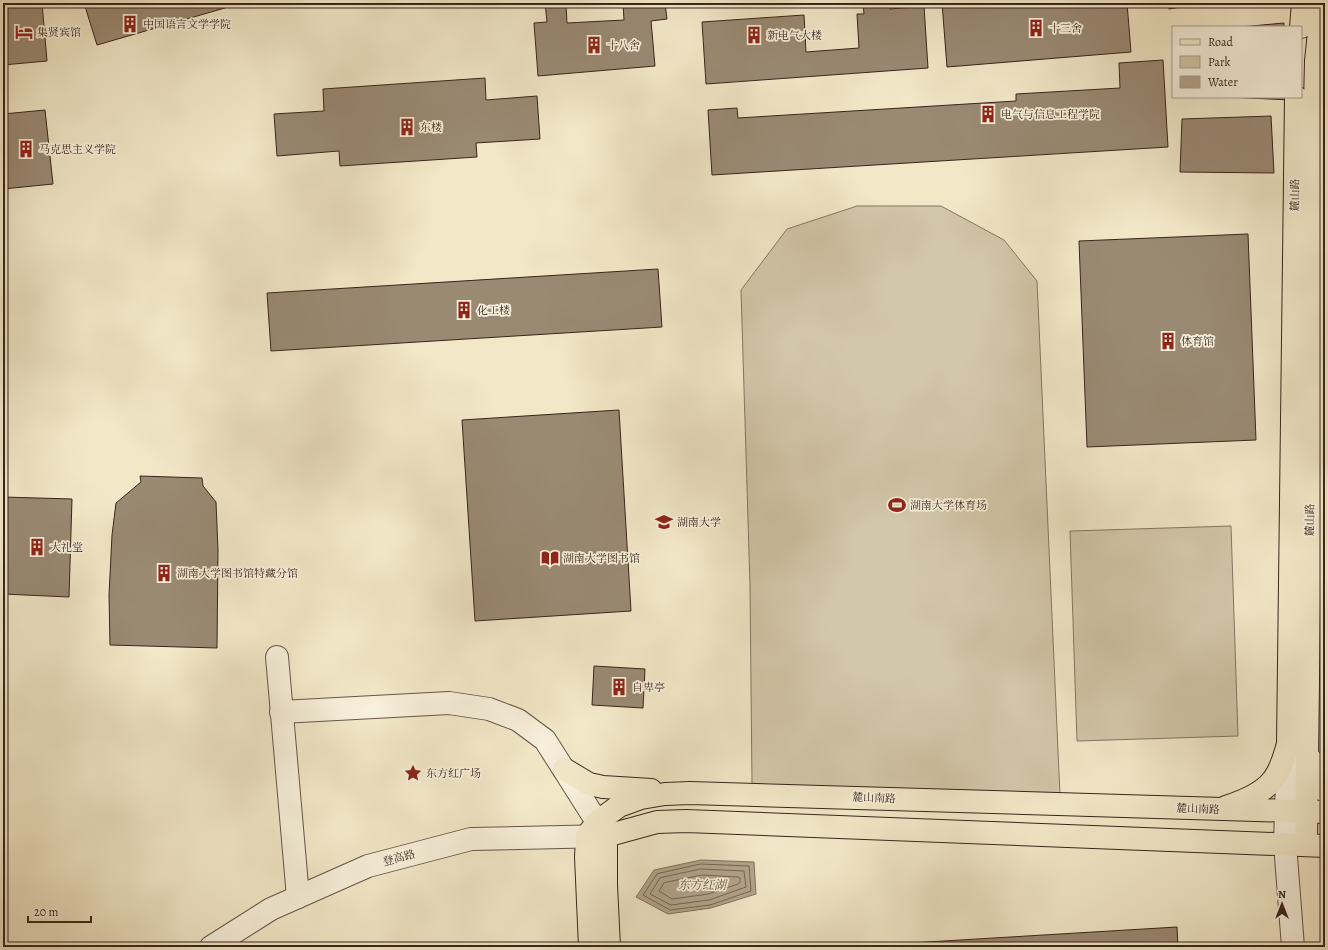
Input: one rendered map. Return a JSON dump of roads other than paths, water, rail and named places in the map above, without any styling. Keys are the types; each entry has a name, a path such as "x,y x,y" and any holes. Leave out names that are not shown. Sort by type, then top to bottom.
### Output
{"main road":[{"path":"1301,26 1303,3"},
{"name":"麓山路","path":"1297,744 1316,61 1322,3"},
{"name":"麓山路","path":"1296,98 1297,744 1306,812 1305,845"},
{"path":"1221,809 1245,800 1272,782 1281,766 1297,744 1325,791"},
{"path":"564,769 589,784 603,787 690,792"},
{"name":"麓山南路","path":"597,831 619,806 641,798 690,792 1306,812"},
{"path":"597,831 657,822 686,821 1305,845"},
{"path":"590,947 586,863 597,831"},
{"path":"597,831 606,885 609,947"}],"street":[{"path":"276,657 298,897"},
{"path":"281,712 449,703 488,709 518,720 546,740 564,769 597,831"},
{"name":"登高路","path":"211,947 271,909 368,866 471,839 597,831"},
{"path":"1293,947 1305,845"}],"water":[{"name":"东方红湖","path":"701,860 754,862 756,894 711,908 668,914 636,897 654,870"}],"place":[{"name":"中国语言文学学院","path":"130,24"},
{"name":"十三舍","path":"1036,28"},
{"name":"集贤宾馆","path":"24,32"},
{"name":"新电气大楼","path":"754,35"},
{"name":"十八舍","path":"594,45"},
{"name":"电气与信息工程学院","path":"988,114"},
{"name":"东楼","path":"407,127"},
{"name":"马克思主义学院","path":"26,149"},
{"name":"化工楼","path":"464,310"},
{"name":"体育馆","path":"1168,341"},
{"name":"湖南大学体育场","path":"897,505"},
{"name":"湖南大学","path":"664,522"},
{"name":"大礼堂","path":"37,547"},
{"name":"湖南大学图书馆","path":"550,558"},
{"name":"湖南大学图书馆特藏分馆","path":"164,573"},
{"name":"自卑亭","path":"619,687"},
{"name":"东方红广场","path":"413,773"}]}
